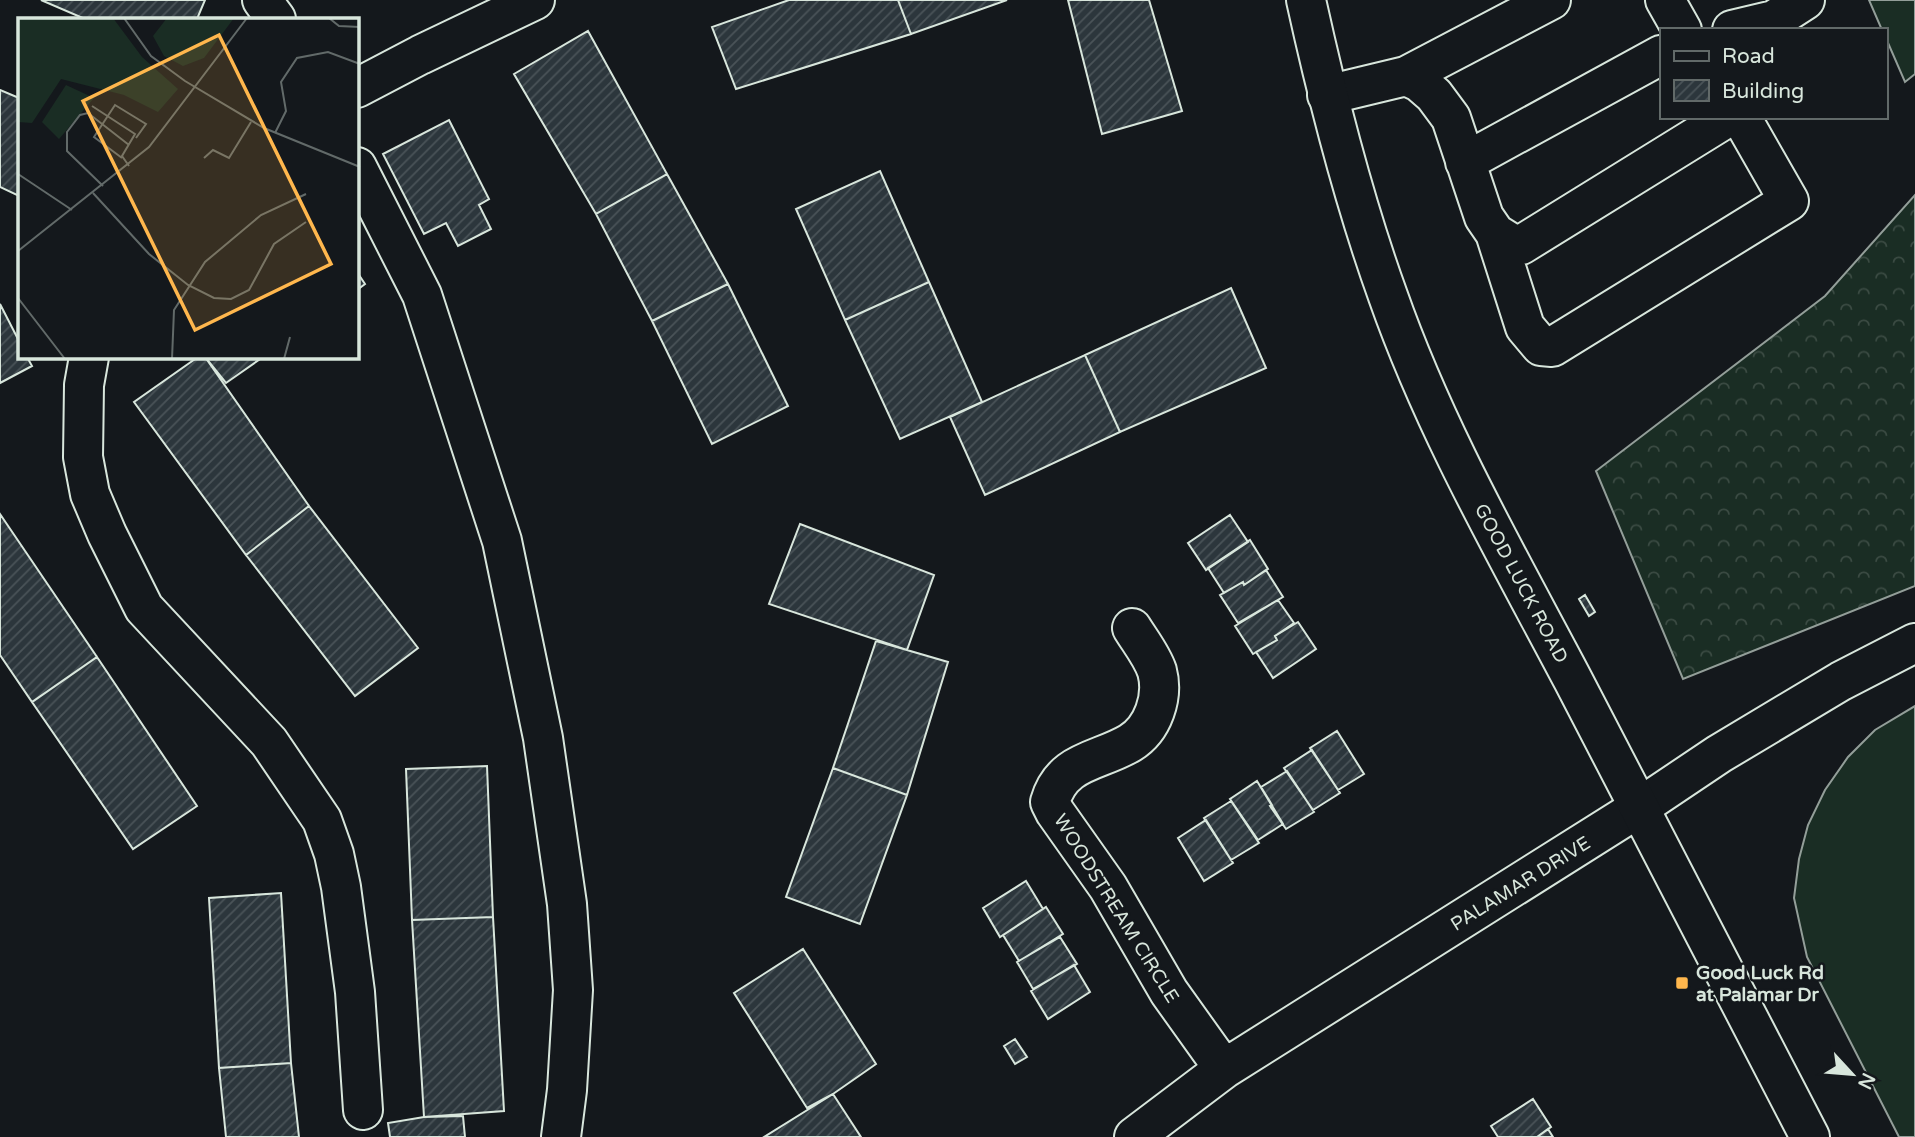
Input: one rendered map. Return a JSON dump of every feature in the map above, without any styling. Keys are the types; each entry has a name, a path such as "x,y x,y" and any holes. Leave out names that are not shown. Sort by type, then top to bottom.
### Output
{"street":[{"path":"262,0 275,18"},
{"path":"359,87 535,0"},
{"name":"GOOD LUCK ROAD","path":"1306,0 1338,140 1388,297 1426,389 1485,514 1810,1137"},
{"path":"1326,95 1406,76 1551,0"},
{"path":"1665,0 1681,28"},
{"path":"1740,28 1774,20 1805,0"},
{"path":"1465,162 1660,56"},
{"path":"1406,76 1434,94 1451,118 1484,217 1495,233 1525,327 1541,346 1552,347 1789,201 1742,119"},
{"path":"1495,233 1511,243 1521,245 1725,119"},
{"path":"359,171 422,295 502,541 543,738 567,904 573,990 567,1090 561,1137"},
{"path":"89,359 85,385 83,457 90,494 144,608 269,742 322,820 334,854 341,887 355,992 363,1110"},
{"name":"WOODSTREAM CIRCLE","path":"1132,628 1157,670 1159,696 1155,712 1141,733 1131,742 1072,769 1060,780 1051,802 1055,812 1108,887 1169,992 1224,1069"},
{"name":"PALAMAR DRIVE","path":"1134,1137 1224,1069 1640,807 1719,754 1841,681 1915,643"}],"green space":[{"path":"1869,0 1915,0 1915,74 1905,82 1887,41 1887,28 1881,28"},
{"path":"1915,195 1915,586 1683,679 1596,471 1825,296"},
{"path":"1915,706 1915,1137 1899,1137 1807,957 1794,898 1799,859 1808,825 1825,790 1848,757 1875,730"}],"building":[{"path":"41,0 205,0 197,18 83,18"},
{"path":"789,0 898,0 911,34 736,89 712,27"},
{"path":"898,0 1007,0 911,34"},
{"path":"1068,0 1149,0 1182,111 1102,134"},
{"path":"588,31 667,174 596,214 514,74"},
{"path":"0,90 18,98 18,196 0,187"},
{"path":"449,120 489,199 479,205 491,229 458,246 446,223 424,234 383,154"},
{"path":"880,171 929,282 845,320 796,209"},
{"path":"667,174 728,284 652,321 596,214"},
{"path":"359,275 365,284 359,288"},
{"path":"929,282 982,402 900,439 845,320"},
{"path":"728,284 788,406 712,444 652,321"},
{"path":"1231,288 1266,368 1120,432 1085,355"},
{"path":"0,304 18,339 18,359 28,359 32,366 0,383"},
{"path":"1085,355 1120,432 985,495 950,417"},
{"path":"195,359 206,359 309,506 246,555 134,402"},
{"path":"207,359 260,359 226,383"},
{"path":"309,506 418,648 355,696 246,555"},
{"path":"0,514 97,657 32,702 0,655"},
{"path":"1230,515 1248,542 1206,570 1188,543"},
{"path":"800,524 934,575 907,650 769,604"},
{"path":"1250,540 1268,569 1244,585 1243,582 1224,593 1208,568"},
{"path":"1266,570 1283,597 1238,623 1220,595 1243,582 1244,585"},
{"path":"1585,595 1595,612 1589,616 1579,599"},
{"path":"1278,600 1294,623 1275,636 1277,640 1253,654 1235,626"},
{"path":"1298,622 1316,649 1273,678 1256,652 1277,640 1275,636"},
{"path":"876,641 948,662 907,795 833,768"},
{"path":"97,657 197,806 133,849 32,702"},
{"path":"1337,731 1364,774 1338,790 1310,748"},
{"path":"1312,750 1340,793 1313,810 1284,768"},
{"path":"487,766 493,917 412,920 406,769"},
{"path":"833,768 907,795 860,924 786,897"},
{"path":"1287,771 1314,812 1286,829 1261,787"},
{"path":"1257,781 1283,824 1258,840 1230,799"},
{"path":"1231,801 1259,843 1231,860 1204,818"},
{"path":"1206,820 1233,863 1204,881 1178,838"},
{"path":"1026,881 1043,909 1000,937 983,908"},
{"path":"281,893 291,1063 219,1068 209,898"},
{"path":"1046,907 1063,934 1019,961 1003,935"},
{"path":"493,917 504,1111 424,1117 412,920"},
{"path":"1060,937 1077,964 1033,989 1017,962"},
{"path":"803,949 876,1064 833,1094 807,1108 734,993"},
{"path":"1074,965 1090,992 1048,1019 1031,991"},
{"path":"1015,1039 1027,1057 1015,1064 1004,1046"},
{"path":"291,1063 299,1137 226,1137 219,1068"},
{"path":"833,1094 861,1137 764,1137"},
{"path":"1533,1099 1551,1127 1537,1137 1498,1137 1491,1126"},
{"path":"463,1116 465,1137 390,1137 388,1123 424,1117"},
{"path":"1548,1129 1553,1137 1537,1137"}],"place":[{"name":"Good Luck Rd at Palamar Dr","path":"1682,983"}]}
